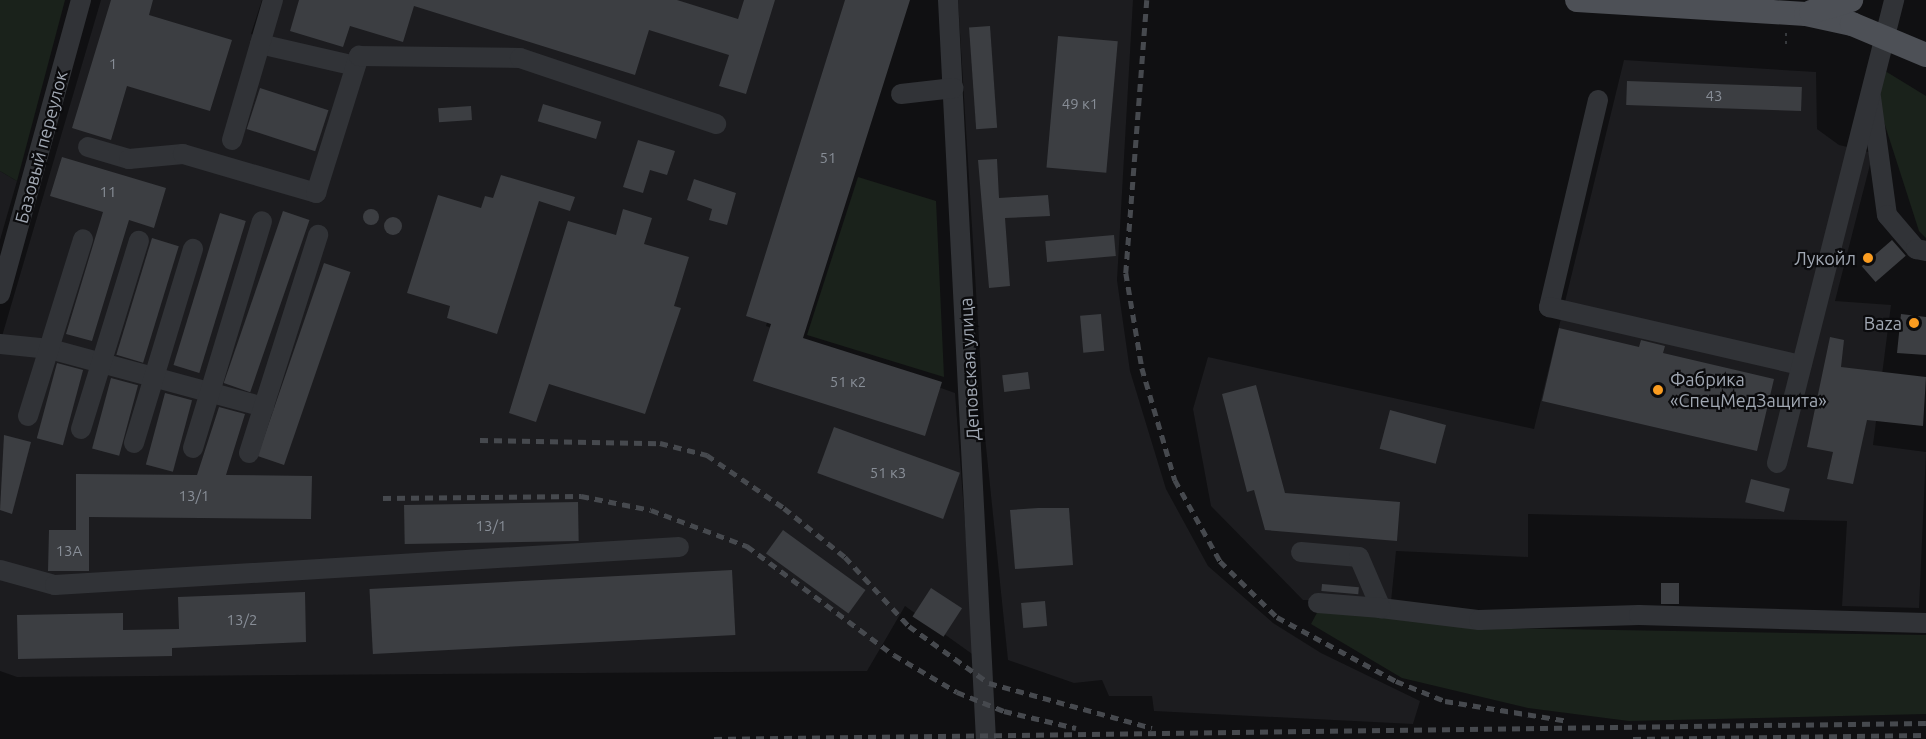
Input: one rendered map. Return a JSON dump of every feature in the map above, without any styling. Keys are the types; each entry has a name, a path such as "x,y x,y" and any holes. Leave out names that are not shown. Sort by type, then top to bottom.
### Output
{"main road":[{"path":"1577,0 1806,14 1881,37 1926,55"},
{"path":"1806,14 1851,0"}],"street":[{"name":"Базовый переулок","path":"0,294 81,0"},
{"path":"232,140 273,0"},
{"name":"Деповская улица","path":"948,0 986,739"},
{"path":"1777,463 1881,37 1894,0"},
{"path":"260,44 355,66"},
{"path":"87,147 129,159 183,154 316,193 359,56 520,58 716,124"},
{"path":"1870,86 1887,215 1916,249 1926,251"},
{"path":"902,94 954,88"},
{"path":"1598,100 1549,307 1801,365"},
{"path":"193,448 262,221"},
{"path":"249,453 318,235"},
{"path":"28,416 83,239"},
{"path":"81,429 139,241"},
{"path":"134,444 193,249"},
{"path":"0,344 50,349 264,407"},
{"path":"0,570 55,585 679,547"},
{"path":"1301,552 1359,557 1381,608"},
{"path":"1318,603 1479,620 1639,615 1926,623"}],"shaded area":[{"path":"0,0 65,0 17,181 0,171"},
{"path":"101,0 262,0 251,34 268,39 280,0 860,0 766,326 955,393 975,656 905,606 867,671 17,677 0,671 0,343"},
{"path":"958,0 1133,0 1117,280 1130,371 1166,489 1208,566 1273,623 1321,653 1420,701 1413,724 1154,711 1152,696 1109,696 1102,680 1074,683 1008,660 985,437"},
{"path":"1624,60 1816,72 1817,129 1839,145 1873,153 1835,301 1891,305 1873,445 1926,452 1919,608 1842,606 1847,521 1528,514 1528,557 1396,551 1391,602 1303,600 1211,506 1193,409 1208,357 1534,429"},
{"path":"1877,66 1926,96 1926,238 1919,231 1874,91"},
{"path":"0,171 17,181 0,240"},
{"path":"858,177 936,201 944,377 807,335"},
{"path":"1319,609 1486,628 1926,635 1926,714 1629,721 1528,708 1402,678 1311,624"}],"building":[{"path":"111,0 153,0 149,15 232,40 210,111 127,86 111,140 72,128"},
{"path":"299,0 677,0 738,19 744,0 775,0 746,94 719,86 729,55 649,30 635,75 414,6 403,42 350,26 343,47 290,31"},
{"path":"845,0 910,0 803,338 942,382 925,436 753,381 771,324 746,316"},
{"path":"990,26 997,128 976,129 969,27"},
{"path":"1058,36 1118,41 1106,173 1046,167"},
{"path":"1627,81 1802,87 1801,111 1626,105"},
{"path":"260,88 328,110 315,151 247,129"},
{"path":"543,104 601,122 596,139 538,121"},
{"path":"471,106 472,120 439,122 438,108"},
{"path":"638,140 675,151 667,175 650,170 643,193 623,187"},
{"path":"62,157 166,188 154,228 129,220 92,341 66,334 103,212 50,196"},
{"path":"997,159 999,198 1048,195 1050,216 1005,218 1010,286 989,288 978,160"},
{"path":"501,175 575,197 570,211 539,201 497,334 447,318 450,306 407,293 438,195 481,208 485,196 493,198"},
{"path":"694,179 736,193 727,225 709,220 712,209 687,200"},
{"path":"368,209 374,209 379,217 377,223 368,225 363,220 363,214"},
{"path":"623,209 652,218 644,244 689,257 674,306 681,308 645,414 549,384 536,422 509,413 568,221 616,235"},
{"path":"283,211 309,220 250,392 224,383"},
{"path":"220,213 246,221 199,373 174,365"},
{"path":"393,217 399,220 402,226 399,232 393,235 387,232 384,226 387,220"},
{"path":"1114,235 1116,256 1047,262 1045,241"},
{"path":"152,238 179,246 143,363 116,355"},
{"path":"1892,240 1906,256 1876,282 1862,266"},
{"path":"324,263 350,272 284,465 258,456"},
{"path":"1101,314 1104,351 1083,353 1080,316"},
{"path":"1901,314 1926,317 1926,355 1897,353"},
{"name":"Фабрика «СпецМедЗащита»","path":"1559,328 1639,347 1641,340 1665,346 1663,353 1774,379 1757,451 1542,401"},
{"path":"1830,337 1844,340 1841,367 1926,377 1923,426 1867,420 1853,484 1827,479 1833,452 1807,447"},
{"path":"57,363 83,370 63,445 37,438"},
{"path":"1028,372 1030,389 1004,392 1002,375"},
{"path":"111,378 138,385 119,456 92,449"},
{"path":"1256,385 1285,493 1400,502 1397,541 1265,530 1254,490 1247,492 1222,394"},
{"path":"165,393 192,400 173,472 146,464"},
{"path":"219,407 245,414 226,475 312,476 311,519 89,517 89,571 48,571 49,530 76,530 76,474 197,475"},
{"path":"1390,410 1446,425 1436,464 1380,449"},
{"path":"834,427 960,473 943,519 817,473"},
{"path":"4,435 31,442 12,514 0,510"},
{"path":"1751,479 1790,489 1784,512 1745,502"},
{"path":"578,502 579,541 405,544 404,505"},
{"path":"1069,508 1073,565 1015,569 1010,510"},
{"path":"783,530 866,590 848,613 766,553"},
{"path":"732,570 735,635 373,654 369,589"},
{"path":"1661,583 1679,583 1679,604 1661,604"},
{"path":"1322,584 1359,587 1358,594 1321,591"},
{"path":"931,588 962,608 944,637 912,617"},
{"path":"305,592 306,642 172,648 172,656 18,659 17,615 123,613 123,630 179,629 178,597"},
{"path":"1045,601 1047,626 1023,628 1021,603"}],"railway":[{"path":"1147,0 1126,273 1142,368 1175,480 1220,561 1277,617 1396,681 1445,701 1568,721"},
{"path":"480,440 660,443 707,455 784,508 845,557 909,626 989,683 1152,728"},
{"path":"383,498 581,496 651,510 747,546 894,655 957,692 1004,711 1076,728"},
{"path":"714,739 1926,723"},
{"path":"1633,739 1926,735"}],"place":[{"name":"Лукойл","path":"1868,258"},
{"name":"Baza","path":"1914,323"},
{"name":"Фабрика «СпецМедЗащита»","path":"1658,390"}]}
